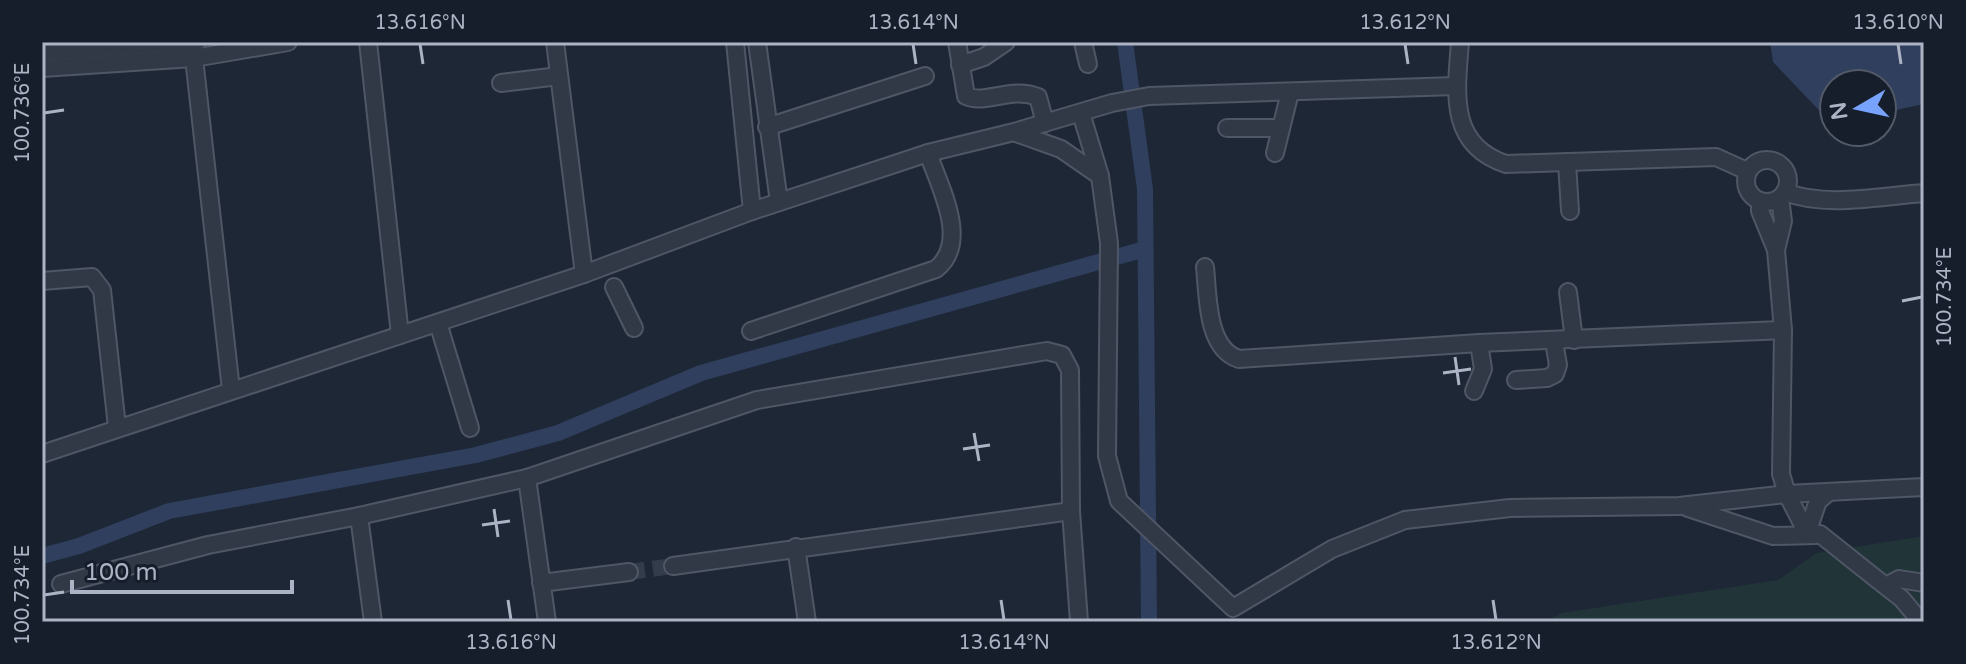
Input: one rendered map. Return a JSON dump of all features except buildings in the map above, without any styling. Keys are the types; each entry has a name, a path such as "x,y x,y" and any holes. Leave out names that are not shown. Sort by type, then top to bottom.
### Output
{"street":[{"path":"42,68 288,42"},
{"path":"368,42 400,335"},
{"path":"555,42 584,274"},
{"path":"735,42 752,211"},
{"path":"757,42 779,202"},
{"path":"957,42 964,92 970,99 1009,91 1032,95 1038,97 1045,123"},
{"path":"960,65 984,57 1006,42"},
{"path":"1083,42 1088,64"},
{"path":"1460,42 1456,86 1469,143 1489,158 1506,164 1716,157 1747,171"},
{"path":"42,52 196,50"},
{"path":"196,50 231,390"},
{"path":"501,83 559,76"},
{"path":"767,127 925,76"},
{"path":"42,454 607,268 752,211 928,153 1112,103 1149,96 1456,86"},
{"path":"1275,153 1290,92"},
{"path":"1081,113 1100,176 1109,243 1107,456 1119,501 1230,615 1332,549 1405,520 1510,508 1679,506 1787,494 1924,487"},
{"path":"1227,128 1280,128"},
{"path":"1014,132 1061,149 1100,176"},
{"path":"751,331 936,269 948,259 953,244 948,212 928,153"},
{"path":"1776,250 1783,221 1786,172 1778,162 1758,161 1747,171 1745,185 1760,201 1760,211 1776,250 1783,330 1779,444 1787,494 1813,534 1886,586 1921,622"},
{"path":"1567,162 1570,211"},
{"path":"1760,201 1783,195 1850,198 1924,193"},
{"path":"1205,267 1213,326 1218,340 1233,357 1239,359 1479,343 1783,330"},
{"path":"42,281 92,277 102,290 117,427"},
{"path":"614,287 634,328"},
{"path":"1568,292 1574,340"},
{"path":"438,323 470,428"},
{"path":"1516,380 1547,378 1555,374 1558,365 1554,342"},
{"path":"1474,391 1483,369 1479,343"},
{"path":"61,584 208,545 359,516 527,478 757,400 1047,351 1062,355 1070,370 1071,511 1079,622"},
{"path":"527,478 547,622"},
{"path":"1813,534 1818,501 1829,492"},
{"path":"1679,506 1773,536 1813,534"},
{"path":"673,566 1071,511"},
{"path":"359,516 373,622"},
{"path":"796,547 807,622"},
{"path":"541,583 629,572"},
{"path":"1886,586 1899,579 1924,583"}],"green space":[{"path":"1924,536 1924,622 1545,622 1562,613 1778,580 1817,553"}],"water":[{"path":"1770,42 1924,42 1924,104 1898,110 1898,68 1818,68 1818,109 1773,62"}],"waterway":[{"path":"1125,42 1145,189 1149,622"},
{"path":"42,556 79,546 169,511 476,455 558,433 701,373 1145,249"}],"tunnel":[{"path":"629,572 673,566"}]}
